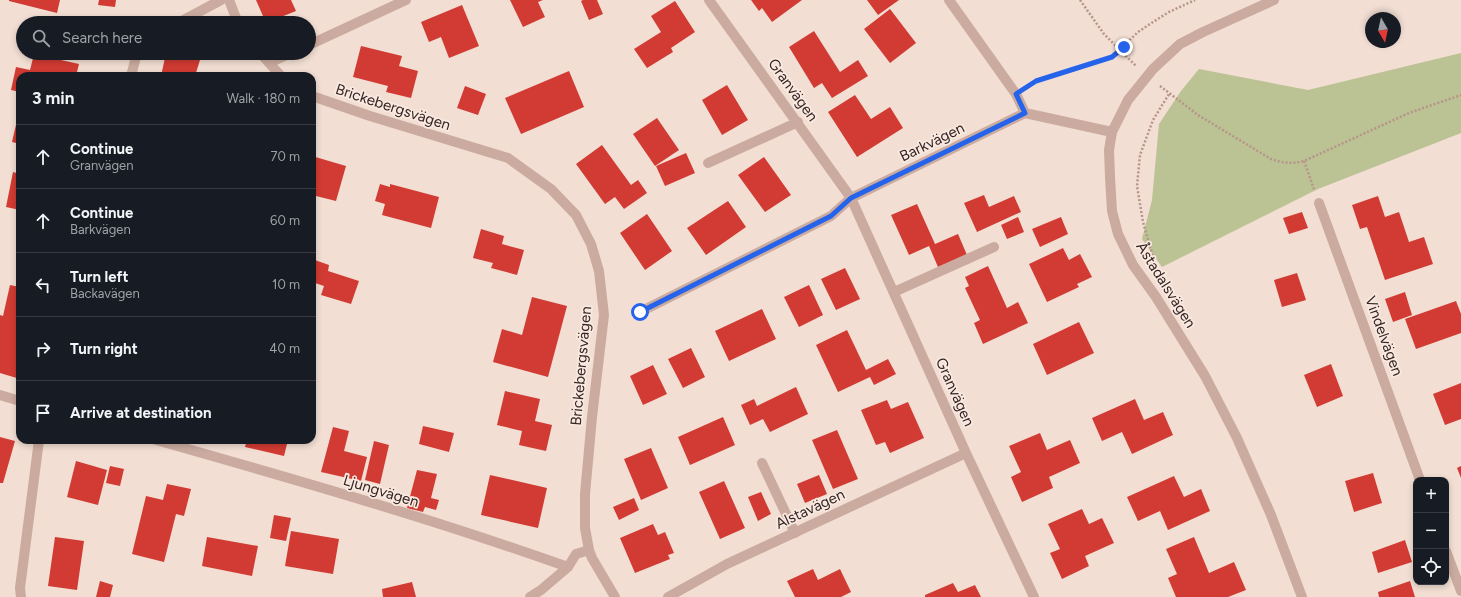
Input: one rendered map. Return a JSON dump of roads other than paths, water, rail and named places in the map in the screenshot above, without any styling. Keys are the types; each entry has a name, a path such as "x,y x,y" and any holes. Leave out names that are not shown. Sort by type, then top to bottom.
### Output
{"street":[{"path":"191,16 221,0"},
{"path":"229,0 235,16"},
{"path":"316,41 406,0"},
{"name":"Granvägen","path":"709,0 798,122 851,198 966,453 1034,597"},
{"path":"949,0 1016,94 1025,113 1112,132"},
{"name":"Åstadalsvägen","path":"1274,0 1180,44 1153,69 1128,100 1112,132 1109,150 1110,184 1112,211 1118,234 1133,265 1156,297 1205,376 1237,438 1271,514 1302,597"},
{"path":"132,72 135,60"},
{"path":"266,60 277,72"},
{"path":"269,63 276,60"},
{"name":"Brickebergsvägen","path":"316,97 370,116 508,158 551,189 576,215 591,244 599,271 604,315 585,494 586,528 589,550 615,597"},
{"name":"Barkvägen","path":"851,198 1025,113"},
{"path":"708,163 798,122"},
{"path":"640,312 831,216 851,198"},
{"name":"Vindelvägen","path":"1319,203 1419,477"},
{"path":"894,292 994,247"},
{"path":"0,395 16,400"},
{"path":"20,597 38,444"},
{"name":"Ljungvägen","path":"170,444 359,499 488,539 568,567"},
{"name":"Alstavägen","path":"668,597 727,564 966,453"},
{"path":"762,462 795,533"},
{"path":"530,597 542,590 568,567 576,554 589,550"},
{"path":"1449,559 1461,591"}]}
